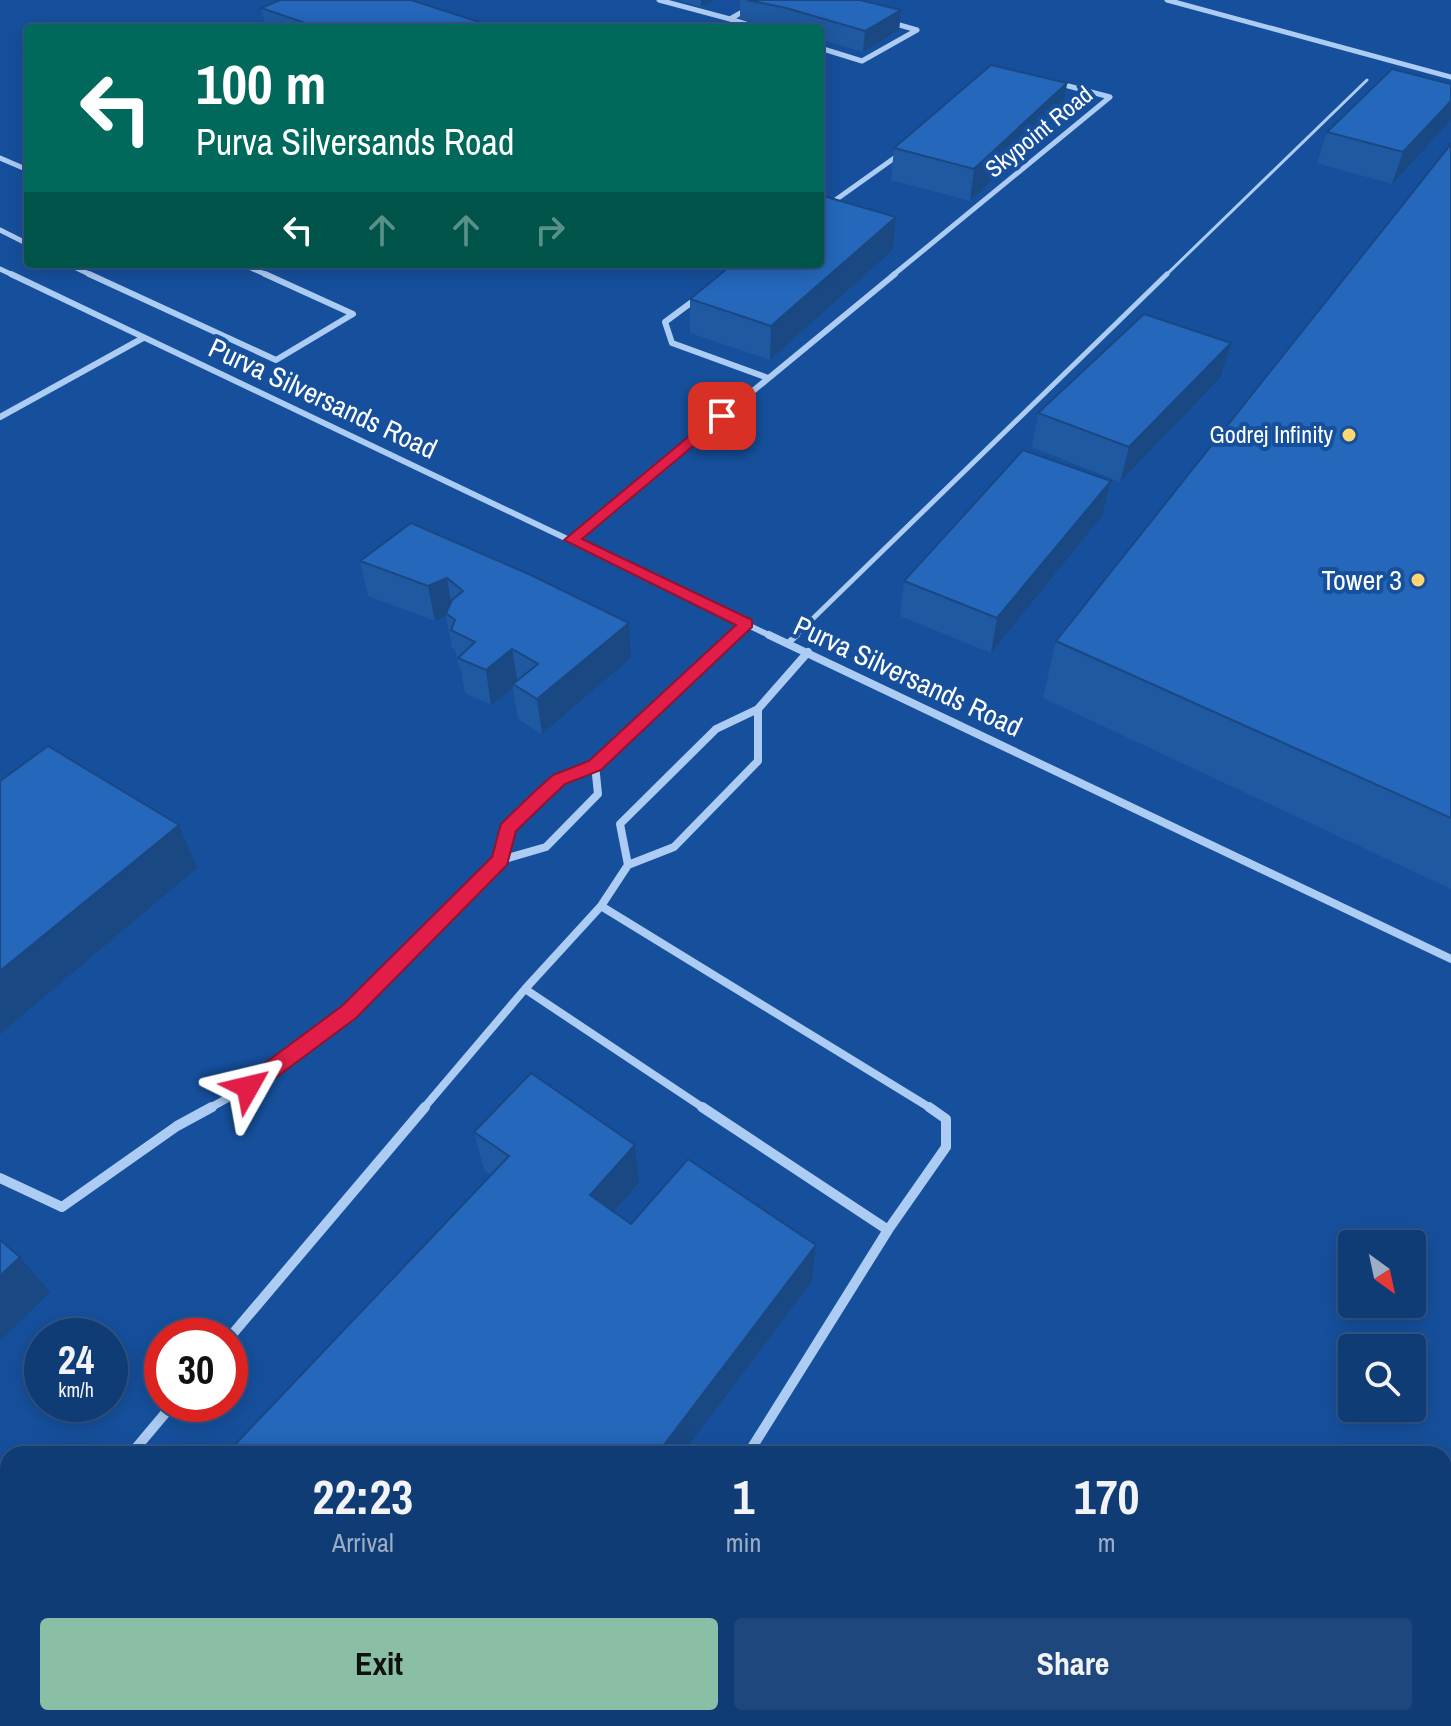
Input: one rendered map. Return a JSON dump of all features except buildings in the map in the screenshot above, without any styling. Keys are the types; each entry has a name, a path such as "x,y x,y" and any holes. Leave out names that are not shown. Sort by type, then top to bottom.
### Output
{"street":[{"path":"659,0 746,24"},
{"path":"730,19 763,0"},
{"path":"1167,0 1451,77"},
{"path":"824,49 862,61 917,30 886,21"},
{"name":"Skypoint Road","path":"572,540 1110,97 1055,83"},
{"path":"824,208 911,146"},
{"path":"0,158 24,168"},
{"path":"0,230 24,242"},
{"path":"76,268 205,330 276,360 353,314 251,268"},
{"name":"Purva Silversands Road","path":"0,269 1451,959"},
{"path":"700,297 665,322 672,343 768,378"},
{"path":"0,417 143,338"},
{"path":"501,860 507,829 559,779 595,765 747,624"},
{"path":"628,865 620,824 716,729 758,709 808,652"},
{"path":"246,1318 525,989 601,906 628,865 674,847 758,761 758,709"},
{"path":"0,1178 62,1207 177,1126 248,1087 349,1012 501,860 546,847 598,794 595,765"},
{"path":"601,906 946,1119 946,1147 888,1230 753,1446"},
{"path":"525,989 888,1230"},
{"path":"138,1446 158,1422"}],"lane":[{"path":"788,643 1367,80"}],"place":[{"name":"Godrej Infinity","path":"1349,435"},
{"name":"Tower 3","path":"1418,580"}],"route":[{"path":"248,1087 349,1012 501,860 507,829 539,797 559,779 595,765 747,624 572,540 722,416"}]}
